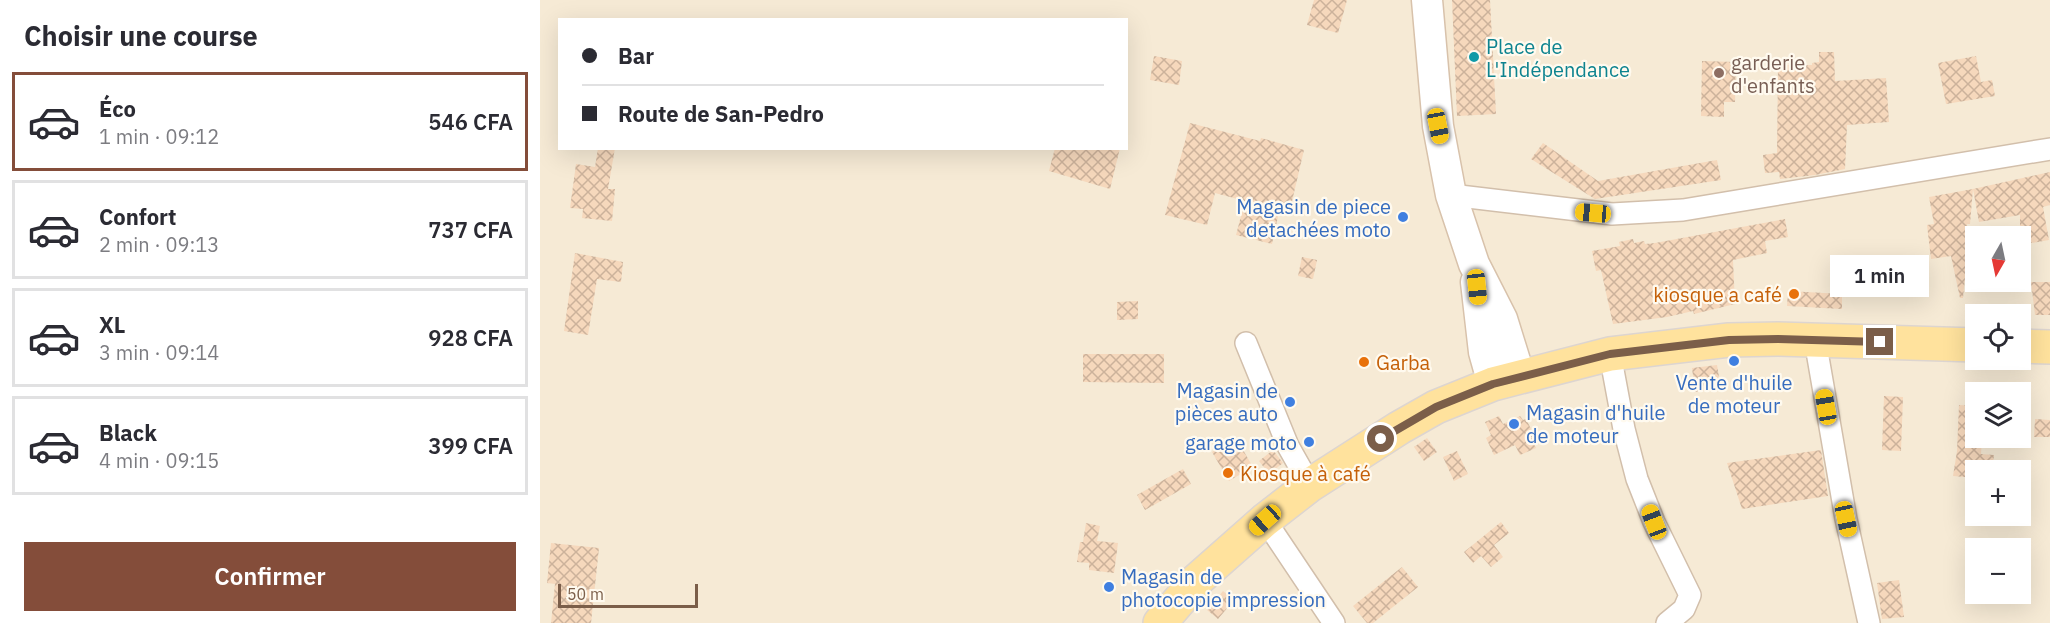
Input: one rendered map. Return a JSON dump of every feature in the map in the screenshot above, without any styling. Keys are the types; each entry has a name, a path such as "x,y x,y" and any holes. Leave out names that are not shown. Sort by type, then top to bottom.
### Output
{"main road":[{"path":"1427,0 1438,126 1451,195 1474,264 1481,330 1507,381"},
{"path":"1160,623 1197,580 1265,520 1310,485 1436,407 1507,381 1610,354 1729,340 1965,345"},
{"path":"2031,346 2050,347"}],"street":[{"path":"1451,195 1612,214 1683,210 2050,149"},
{"path":"1815,340 1846,519 1869,623"},
{"path":"1246,342 1288,446 1310,485"},
{"path":"1610,354 1624,429 1637,479 1654,522 1690,595 1684,609 1667,623"},
{"path":"1265,520 1334,623"}],"shaded area":[{"path":"540,0 2050,0 2050,623 540,623"}],"building":[{"path":"1314,0 1347,0 1338,33 1307,25"},
{"name":"Place de L'Indépendance","path":"1452,0 1490,0 1496,114 1457,116"},
{"path":"1819,52 1834,52 1835,81 1886,78 1889,122 1847,125 1845,169 1780,179 1779,172 1765,173 1763,155 1777,153 1778,65 1812,65 1812,63 1819,62"},
{"path":"1154,56 1182,61 1179,85 1150,80"},
{"path":"1976,56 1981,82 1992,80 1995,96 1946,104 1938,63"},
{"path":"1702,61 1736,62 1735,102 1724,102 1724,117 1701,116"},
{"path":"1190,123 1304,150 1289,214 1279,212 1272,244 1236,235 1245,201 1215,193 1207,225 1165,215"},
{"path":"1543,143 1598,181 1717,160 1721,180 1595,199 1531,159"},
{"path":"598,150 615,150 608,189 615,189 612,221 582,218 583,209 570,208 576,164 595,167"},
{"path":"1054,150 1120,150 1110,189 1049,171"},
{"path":"2050,172 2050,205 2043,207 2049,240 2031,243 2031,226 2020,226 2020,215 1979,222 1973,189"},
{"path":"1973,189 1970,224 1965,226 1963,298 1960,298 1951,256 1931,259 1927,225 1934,224 1929,197"},
{"path":"1785,219 1788,237 1765,241 1767,253 1733,260 1735,304 1694,314 1693,311 1613,324 1601,270 1596,271 1592,251 1620,246 1619,242 1633,239 1634,243 1644,241 1645,244 1655,243"},
{"path":"575,253 623,262 621,282 597,279 588,335 564,331"},
{"path":"1302,257 1317,260 1313,279 1298,276"},
{"path":"1860,260 1865,284 1841,288 1836,265"},
{"path":"2031,282 2050,282 2050,315 2035,315"},
{"path":"1788,291 1842,294 1842,309 1787,306"},
{"path":"1138,301 1138,319 1117,320 1117,302"},
{"path":"1083,354 1164,354 1164,383 1083,382"},
{"path":"1717,365 1721,388 1695,392 1692,368"},
{"path":"1884,396 1903,397 1901,451 1882,450"},
{"path":"1959,405 1965,405 1965,448 1981,448 1981,454 1994,455 1993,460 1965,460 1965,477 1953,476 1957,451"},
{"path":"1499,416 1503,424 1520,416 1523,420 1526,419 1534,435 1531,437 1536,448 1520,455 1515,445 1494,455 1486,438 1491,435 1485,422"},
{"path":"2035,419 2050,420 2050,437 2034,437"},
{"path":"1236,438 1253,467 1229,481 1212,452"},
{"path":"1427,438 1437,452 1424,461 1414,447"},
{"path":"1273,450 1283,463 1269,474 1259,461"},
{"path":"1821,450 1828,496 1742,509 1727,463"},
{"path":"1457,451 1468,474 1454,481 1443,457"},
{"path":"1183,469 1191,484 1145,510 1137,495"},
{"path":"1501,522 1509,533 1494,545 1503,557 1491,567 1481,556 1473,563 1464,552"},
{"path":"1086,523 1100,526 1097,541 1118,543 1114,573 1089,570 1089,563 1077,562"},
{"path":"551,543 599,548 591,623 551,623 555,584 547,583"},
{"path":"1402,567 1418,587 1373,623 1367,623 1353,606"},
{"path":"1899,580 1904,617 1882,619 1877,583"},
{"path":"1223,591 1234,600 1218,619 1207,610"}],"place":[{"name":"Place de L'Indépendance","path":"1474,57"},
{"name":"garderie d'enfants","path":"1719,73"},
{"name":"Magasin de piece detachées moto","path":"1403,217"},
{"name":"kiosque a café","path":"1794,294"},
{"name":"Vente d'huile de moteur","path":"1734,361"},
{"name":"Garba","path":"1364,362"},
{"name":"Magasin de pièces auto","path":"1290,402"},
{"name":"Magasin d'huile de moteur","path":"1514,424"},
{"name":"garage moto","path":"1309,442"},
{"name":"Kiosque à café","path":"1228,473"},
{"name":"Magasin de photocopie impression","path":"1109,587"}],"route":[{"path":"1381,439 1436,407 1493,384 1610,354 1729,340 1880,342"}]}
